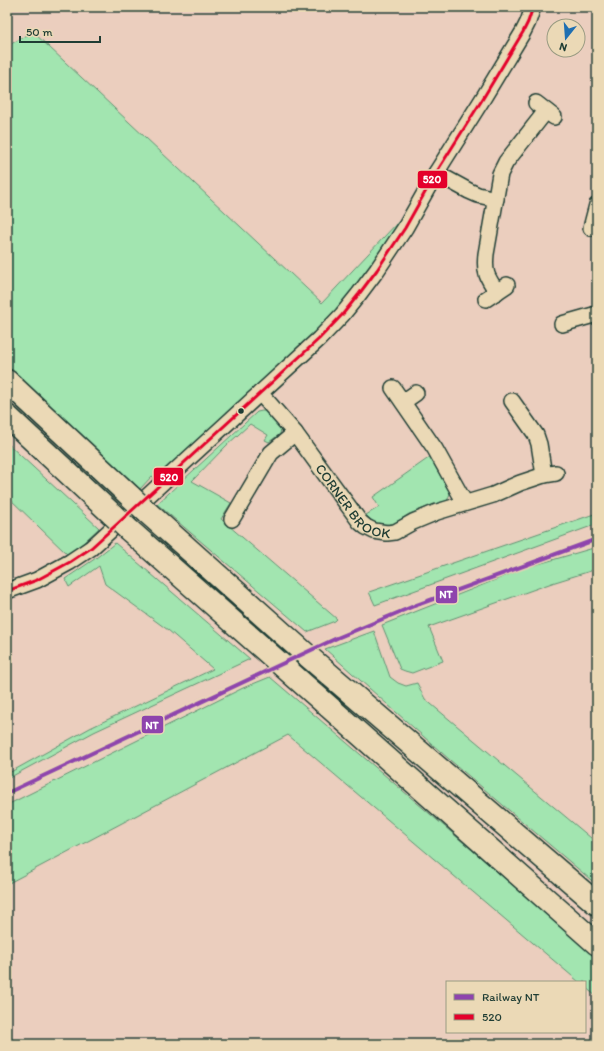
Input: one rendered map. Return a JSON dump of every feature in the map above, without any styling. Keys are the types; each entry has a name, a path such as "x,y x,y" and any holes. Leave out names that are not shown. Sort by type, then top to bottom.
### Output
{"highway":[{"path":"7,381 143,501 309,657 597,904"},
{"path":"7,416 129,530 597,944"}],"street":[{"path":"7,591 37,580 70,562 90,548 319,339 342,315 377,270 401,234 436,173 523,32 533,7"},
{"path":"497,292 488,279 485,271 485,262 500,174 506,162 545,111"},
{"path":"436,173 478,195 496,199"},
{"path":"562,325 597,314"},
{"path":"393,388 434,449 465,503"},
{"name":"CORNER BROOK","path":"260,393 295,433 360,522 374,531 387,534 395,532 437,512 493,495 520,483 550,474 536,435 512,401"},
{"path":"403,402 416,393"},
{"path":"232,519 262,480 271,453 295,433"}],"green space":[{"path":"33,32 322,303 399,221 373,265 333,314 239,404 237,402 227,412 228,414 157,480 152,476 140,489 7,366 7,46"},
{"path":"266,411 281,429 280,434 269,442 265,440 268,435 250,424 192,481 231,503 221,519 337,619 307,632 157,504 257,412"},
{"path":"7,443 99,528 69,556 7,496"},
{"path":"430,457 450,493 446,501 409,514 392,525 386,526 375,523 366,515 379,507 373,497"},
{"path":"597,513 597,524 375,605 369,592"},
{"path":"115,543 250,659 94,732 7,779 7,774 90,728 213,669 168,630 105,584 99,566 69,587 65,579"},
{"path":"597,547 597,569 552,583 429,627 443,661 412,673 400,669 382,625 528,567"},
{"path":"374,631 390,677 398,683 406,686 417,683 425,699 597,843 597,885 450,760 325,649"},
{"path":"270,677 597,957 597,997 586,988 586,981 578,981 288,735 7,884 7,805 243,688"}],"rail line":[{"name":"NT","path":"7,793 337,638 414,606 597,539"}],"transit line":[{"name":"520","path":"7,591 37,580 70,562 91,548 319,339 342,315 377,270 405,228 436,173 523,32 533,7"}]}
